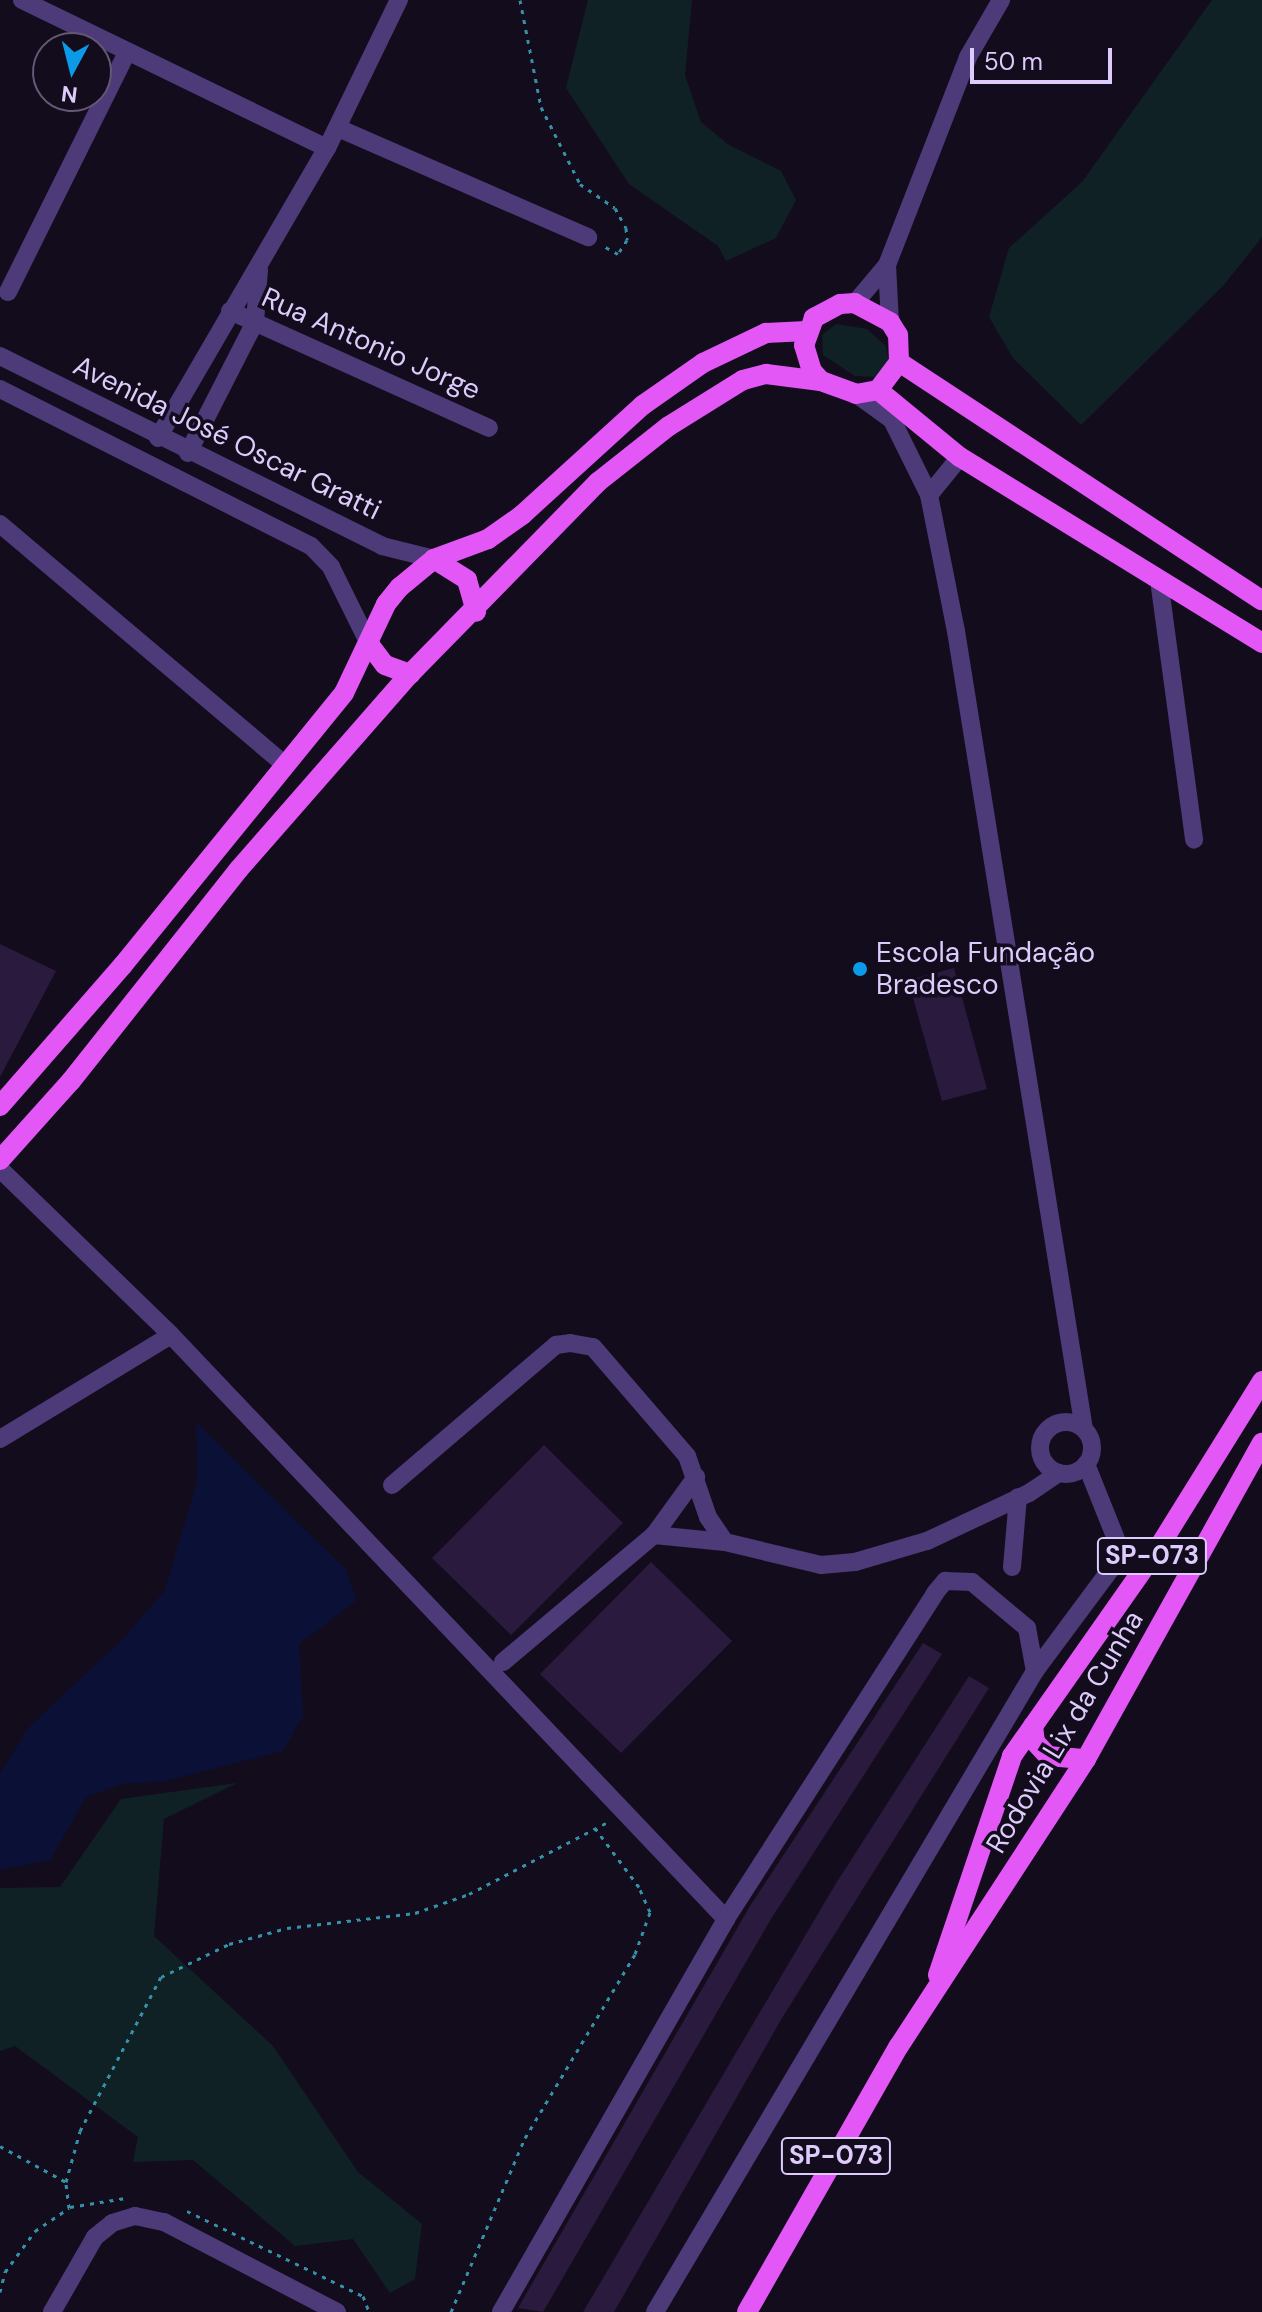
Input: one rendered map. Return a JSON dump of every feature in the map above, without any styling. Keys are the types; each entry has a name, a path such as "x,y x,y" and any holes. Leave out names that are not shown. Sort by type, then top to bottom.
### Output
{"main road":[{"path":"0,1160 71,1081 239,869 410,674 476,612 598,482 669,426 743,380 766,374 821,381 856,394 878,390 899,362 898,335 890,322 855,303 826,309 807,331 806,359 821,381"},
{"path":"0,1106 344,693 386,604 434,559 488,539 522,515 643,405 703,363 766,333 807,331"},
{"path":"899,362 1262,600"},
{"path":"878,390 960,457 1262,643"},
{"path":"434,559 467,580 476,612"},
{"path":"369,644 385,665 410,674"},
{"name":"Rodovia Lix da Cunha","path":"929,2002 1012,1756 1157,1550 1262,1381"},
{"name":"Rodovia Lix da Cunha","path":"747,2312 929,2002 1086,1759 1262,1443"},
{"path":"1033,1726 1035,1742 1048,1756 1086,1759"}],"street":[{"path":"22,0 327,148"},
{"path":"158,438 327,148 399,0"},
{"path":"855,303 887,265 968,57 1001,0"},
{"path":"8,292 127,52"},
{"path":"338,128 588,237"},
{"path":"887,265 890,322"},
{"path":"188,453 255,322 259,267"},
{"name":"Rua Antonio Jorge","path":"230,311 489,428"},
{"name":"Avenida José Oscar Gratti","path":"0,356 188,453 382,546 434,559"},
{"name":"Avenida José Oscar Gratti","path":"0,389 311,546 331,567 369,644"},
{"path":"856,394 892,420 929,495 956,631 1084,1429 1092,1444 1086,1464 1122,1554"},
{"path":"929,495 960,457"},
{"path":"3,534 285,765"},
{"path":"1159,580 1194,840"},
{"path":"0,1169 171,1335 726,1919"},
{"path":"0,1439 171,1335"},
{"path":"392,1485 556,1345 570,1343 593,1347 687,1456 708,1517 725,1542"},
{"path":"1059,1473 1041,1453 1043,1435 1068,1422 1084,1429"},
{"path":"654,1535 725,1542 821,1565 855,1562 927,1541 1018,1497 1059,1473 1086,1464"},
{"path":"503,1662 654,1535 696,1477"},
{"path":"1012,1567 1018,1497"},
{"path":"655,2312 1035,1671 1122,1554 1157,1550"},
{"path":"501,2312 726,1919 945,1581 972,1582 1022,1622 1031,1637 1035,1671"},
{"path":"1094,1594 1099,1632"},
{"path":"52,2312 95,2237 112,2223 135,2216 164,2222 337,2312"}],"path":[{"path":"520,0 541,107 580,184 615,208 626,228 627,240 618,254 588,237"},
{"path":"0,2292 5,2272 35,2231 69,2208 66,2182 80,2131 161,1977 229,1944 287,1928 415,1913 469,1894 626,1813"},
{"path":"451,2312 525,2138 635,1954 650,1912 639,1887 595,1828"},
{"path":"0,2146 66,2182"}],"shaded area":[{"path":"588,0 692,0 685,75 701,122 729,145 781,171 796,200 776,238 726,261 718,246 629,184 566,88"},
{"path":"1212,0 1262,0 1262,237 1224,285 1081,425 1013,358 989,317 1009,248 1082,182"},
{"path":"836,324 867,329 886,346 889,363 877,377 855,376 823,355 822,335"},
{"path":"196,1422 346,1570 357,1600 299,1644 303,1716 283,1751 166,1781 122,1784 86,1797 50,1860 0,1870 0,1773 29,1727 124,1638 165,1590 197,1481"},
{"path":"237,1783 164,1819 154,1936 273,2046 358,2172 422,2224 415,2279 390,2293 353,2239 295,2246 193,2160 133,2162 138,2137 15,2046 0,2051 0,1888 60,1887 121,1799"}],"building":[{"path":"0,944 56,971 0,1077"},
{"path":"954,968 987,1089 942,1101 908,980"},
{"path":"544,1445 623,1523 511,1635 432,1558"},
{"path":"651,1562 732,1641 621,1753 540,1674"},
{"path":"923,1643 942,1654 771,1919 543,2312 518,2308 750,1906"},
{"path":"969,1676 989,1688 782,2018 614,2312 583,2312 835,1885"}],"place":[{"name":"Escola Fundação Bradesco","path":"860,969"}]}
